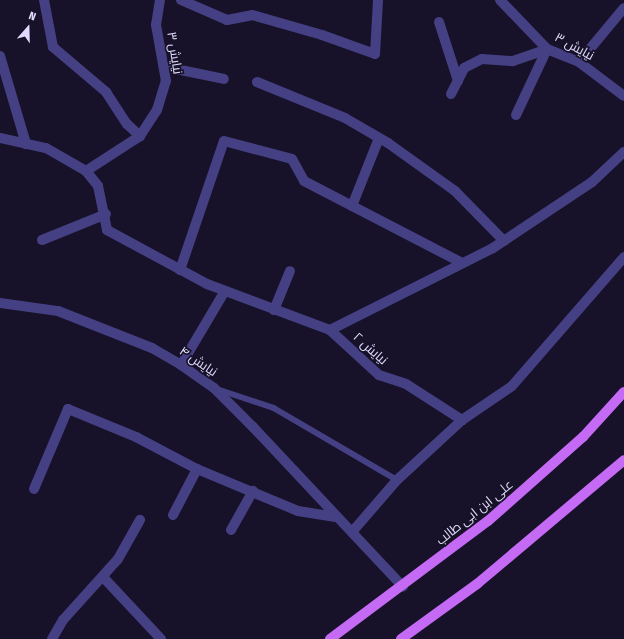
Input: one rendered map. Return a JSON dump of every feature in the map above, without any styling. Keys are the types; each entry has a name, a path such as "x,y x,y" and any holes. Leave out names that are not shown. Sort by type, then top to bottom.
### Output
{"main road":[{"name":"علی ابن ابی طالب","path":"330,639 403,587 488,521 583,437 624,392"},
{"path":"401,639 477,584 624,460"}],"street":[{"path":"44,0 53,47 106,92 126,124 140,136"},
{"name":"نیایش ۳","path":"86,171 140,136 163,96 166,67 156,25 160,0"},
{"path":"181,0 227,20 252,15 322,35 375,54 378,0"},
{"name":"نیایش ۳","path":"500,0 547,49 579,62 624,96"},
{"path":"579,62 624,8"},
{"path":"439,22 458,81"},
{"path":"451,94 464,68 482,59 514,61 547,49"},
{"path":"516,115 547,49"},
{"path":"0,56 26,144"},
{"path":"166,67 224,79"},
{"path":"257,82 345,118 379,138 455,191 504,241"},
{"path":"0,138 46,148 86,171"},
{"path":"352,206 379,138"},
{"path":"180,270 224,141 292,159 304,181 462,263"},
{"path":"330,330 504,241 592,182 624,152"},
{"name":"نیایش ۲","path":"86,171 98,186 106,214 107,230 180,270 225,291 330,330 379,376 406,384 462,420"},
{"path":"42,240 106,214"},
{"path":"352,532 397,480 462,420 512,386 624,257"},
{"path":"274,310 290,271"},
{"path":"181,365 225,291"},
{"name":"نیایش ۴","path":"0,303 58,311 152,348 181,365 214,388 403,587"},
{"path":"34,489 68,409 136,437 197,469 298,511 336,517"},
{"path":"173,515 197,469"},
{"path":"231,530 252,491"},
{"path":"52,639 63,620 118,560 140,520"},
{"path":"103,577 161,639"}],"lane":[{"path":"214,388 274,408 397,480"}]}
